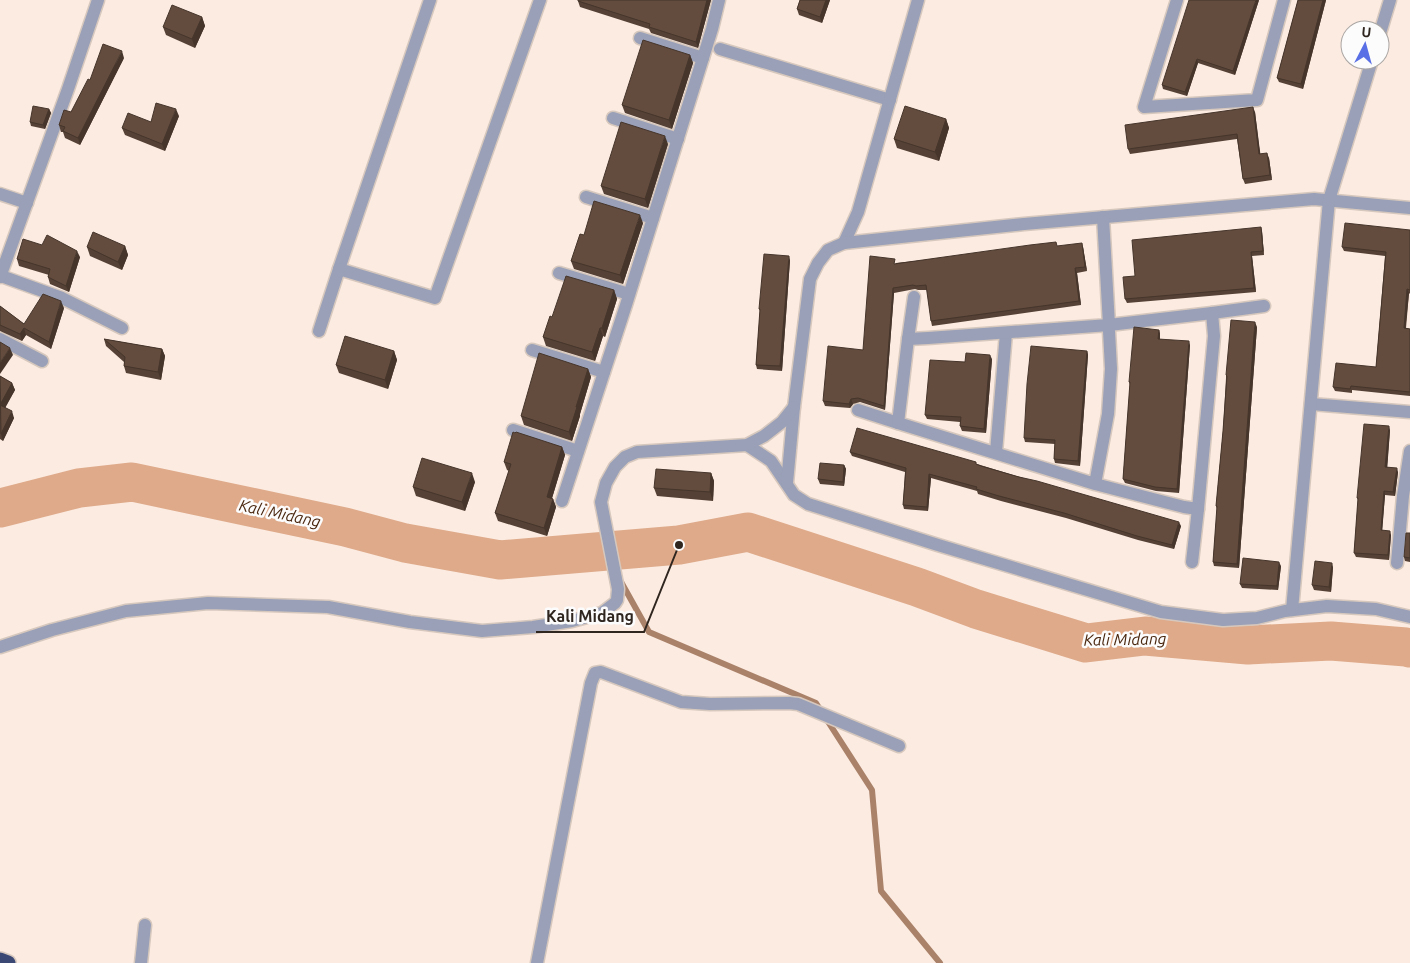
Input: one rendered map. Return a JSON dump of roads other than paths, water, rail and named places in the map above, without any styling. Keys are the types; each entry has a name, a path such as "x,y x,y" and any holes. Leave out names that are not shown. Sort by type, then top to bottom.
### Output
{"highway":[{"path":"0,960 8,963"}],"street":[{"path":"98,0 0,276 62,298 122,328"},
{"path":"319,331 430,0"},
{"path":"339,269 435,298 540,0"},
{"path":"562,501 678,139 719,0"},
{"path":"844,243 858,212 918,0"},
{"path":"1177,0 1144,107 1257,100 1284,0"},
{"path":"1384,20 1390,0"},
{"path":"640,38 703,58"},
{"path":"720,49 890,100"},
{"path":"1292,610 1329,200 1369,70"},
{"path":"613,118 678,139"},
{"path":"0,194 27,203"},
{"path":"586,197 653,218"},
{"path":"787,483 794,406 810,278 828,250 844,243 1314,199 1410,208"},
{"path":"1095,484 1108,414 1111,369 1103,218"},
{"path":"559,273 629,294"},
{"path":"898,423 914,297"},
{"path":"908,339 1109,325 1264,306"},
{"path":"1192,562 1214,336 1212,313"},
{"path":"996,452 1006,332"},
{"path":"0,339 42,360"},
{"path":"532,350 604,372"},
{"path":"1311,404 1410,412"},
{"path":"0,647 52,630 126,611 208,603 328,607 410,622 482,630 533,627 572,622 602,613 617,600 618,589 601,502 606,483 615,466 625,457 638,452 747,445 764,436 782,422 794,406"},
{"path":"858,410 1095,484 1198,509"},
{"path":"512,430 578,451"},
{"path":"747,445 771,461 794,495 808,504 938,546 1161,612 1223,620 1257,618 1292,610 1327,606 1376,609 1410,617"},
{"path":"1397,563 1406,515 1410,451"},
{"path":"537,963 591,683 596,673 601,672 681,702 710,704 798,704 899,746"},
{"path":"141,963 145,925"}],"waterway":[{"name":"Kali Midang","path":"0,508 79,488 132,482 345,527 405,543 500,560 679,545 748,532 917,587 976,609 1086,643 1145,636 1248,645 1331,641 1410,648"},
{"path":"620,580 649,632 816,703 872,790 881,891 940,963"}],"place":[{"name":"Kali Midang","path":"679,545"}]}
